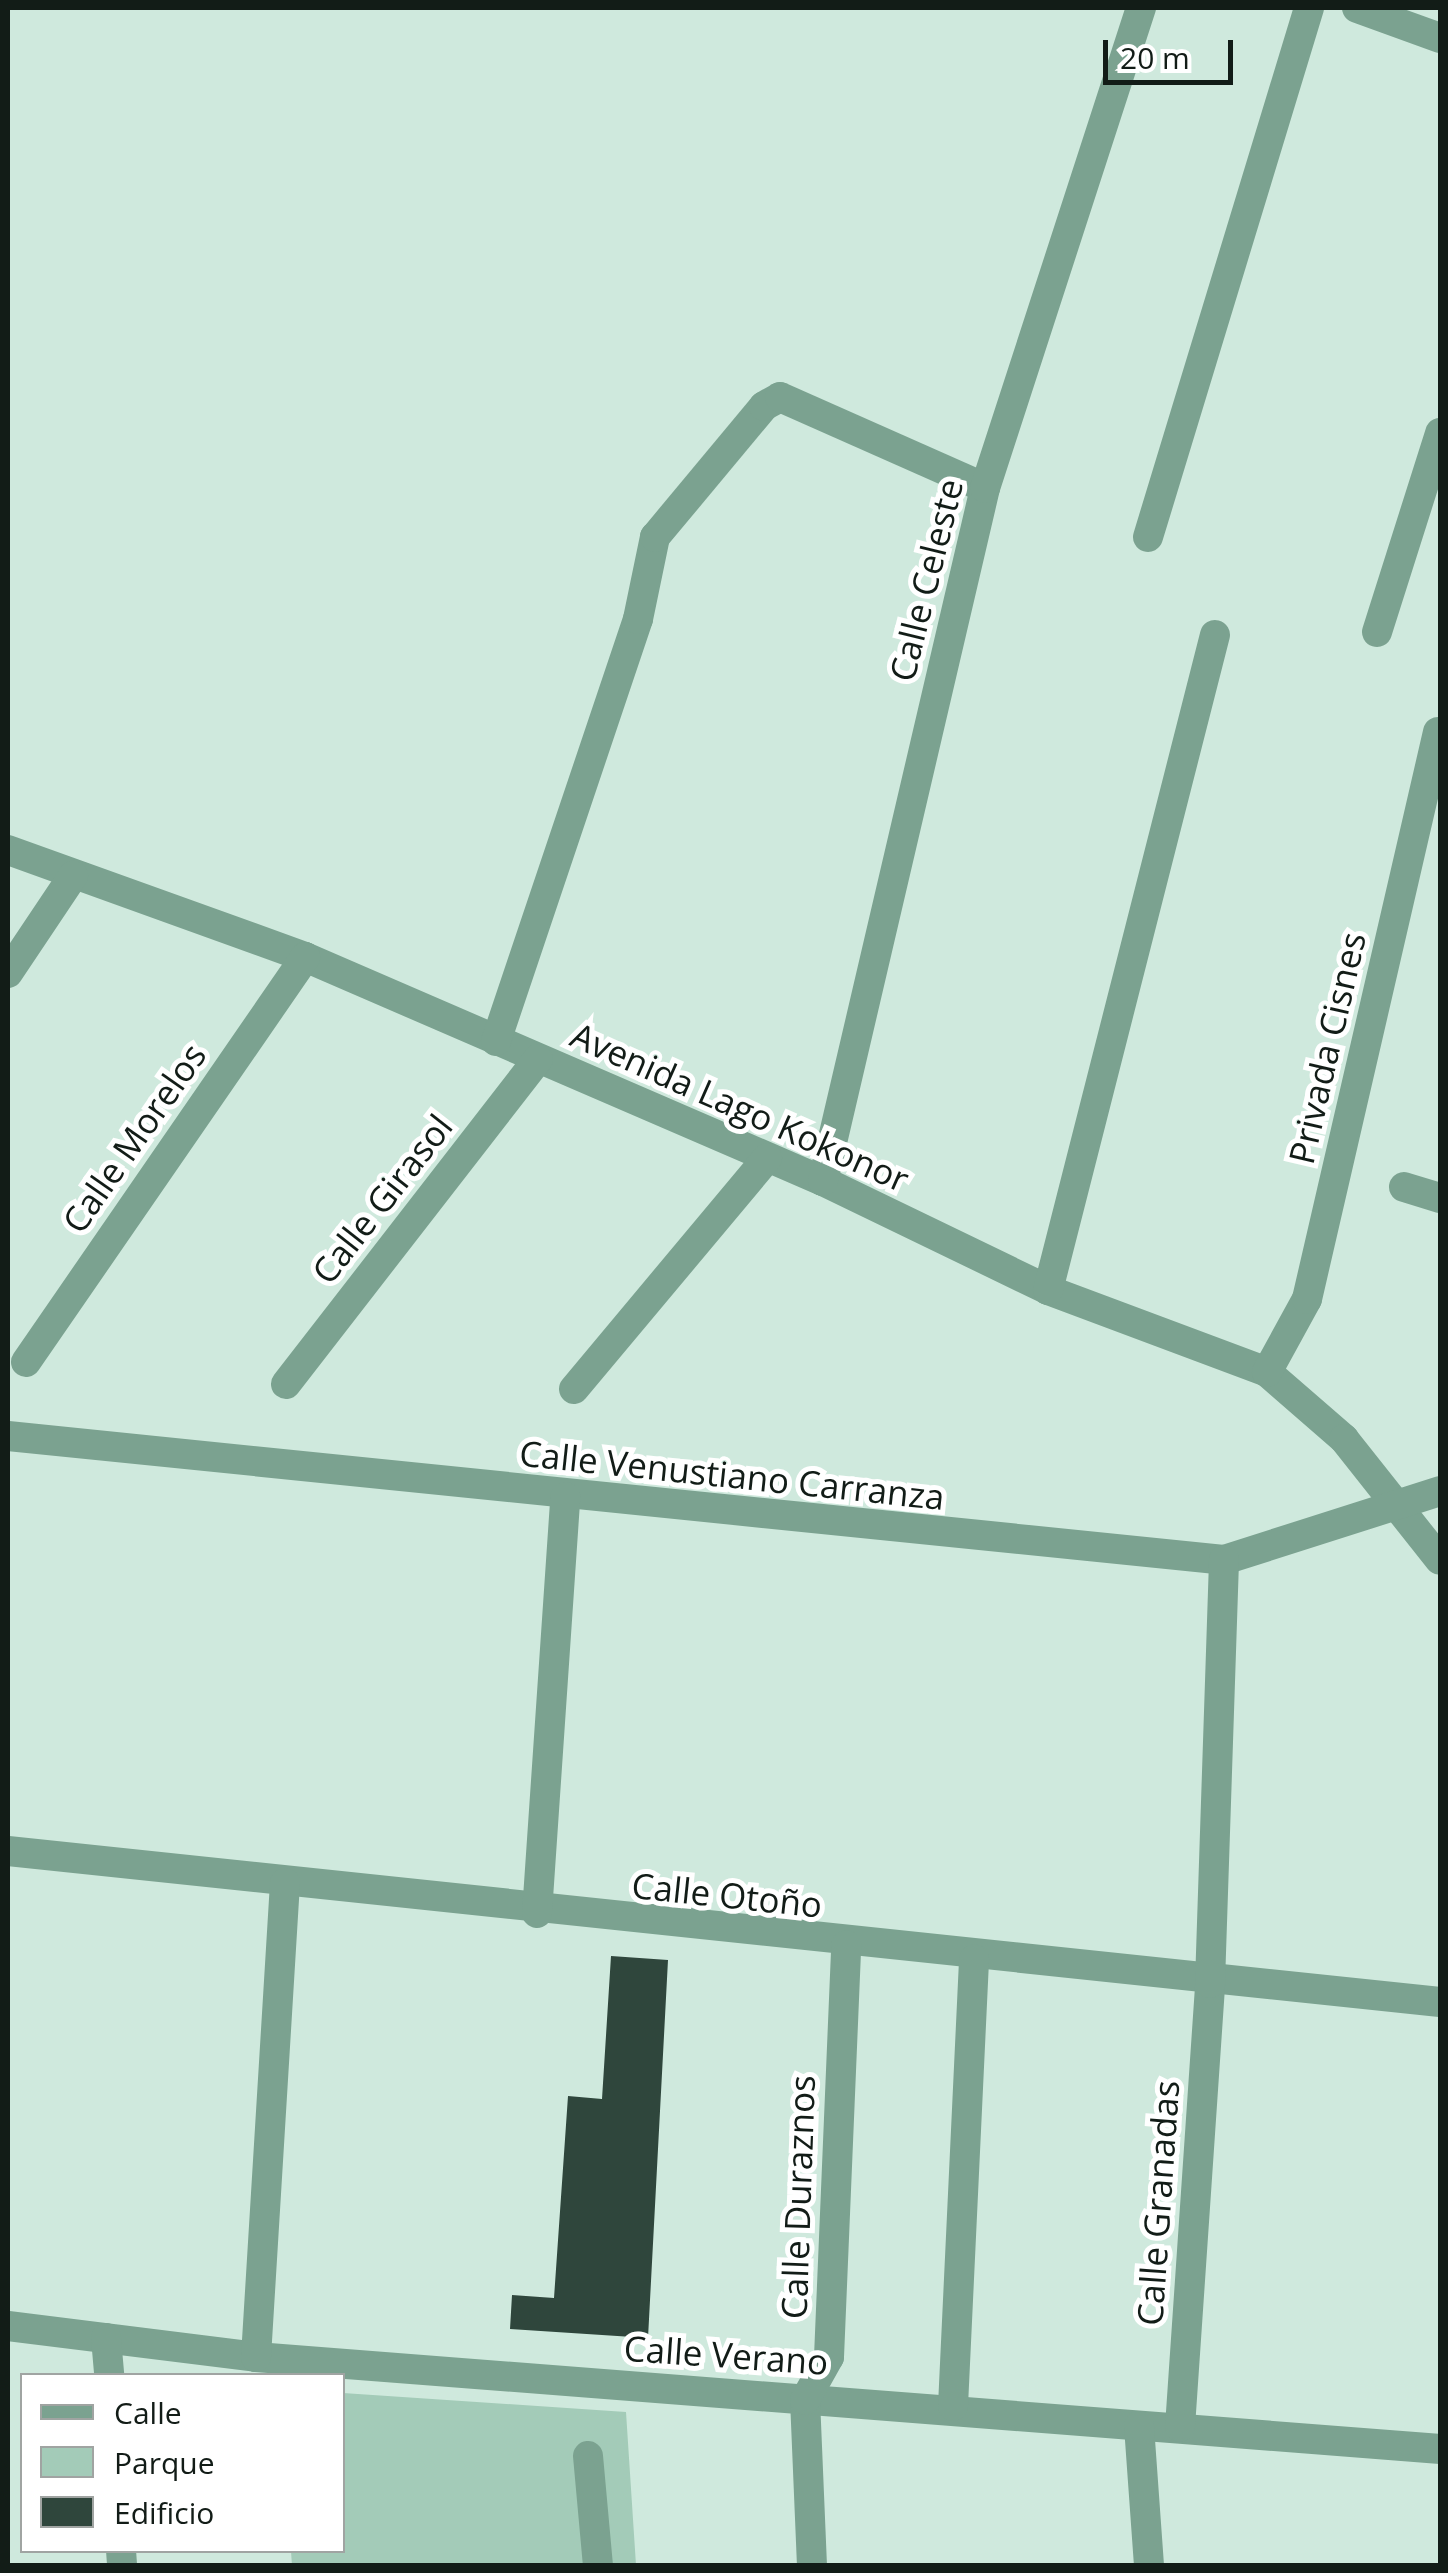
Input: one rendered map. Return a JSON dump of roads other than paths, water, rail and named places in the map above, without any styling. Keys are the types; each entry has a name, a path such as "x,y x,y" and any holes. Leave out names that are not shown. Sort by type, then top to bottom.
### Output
{"street":[{"name":"Calle Celeste","path":"822,1181 985,488 1140,8"},
{"path":"1148,537 1308,8"},
{"path":"1357,8 1440,38"},
{"path":"496,1041 638,619 655,538 780,396 985,488"},
{"path":"1378,632 1440,433"},
{"path":"1048,1290 1215,635"},
{"name":"Privada Cisnes","path":"1266,1372 1306,1299 1438,732"},
{"name":"Avenida Lago Kokonor","path":"8,850 305,957 822,1181 1048,1290 1266,1372 1344,1439 1440,1560"},
{"path":"8,973 74,876"},
{"name":"Calle Morelos","path":"26,1362 305,957"},
{"name":"Calle Girasol","path":"286,1384 538,1060"},
{"path":"574,1389 768,1158"},
{"path":"1404,1187 1440,1198"},
{"name":"Calle Venustiano Carranza","path":"8,1436 565,1496 1224,1560 1440,1491"},
{"path":"537,1913 565,1496"},
{"name":"Calle Granadas","path":"1180,2427 1210,1983 1224,1560"},
{"name":"Calle Otoño","path":"8,1850 537,1913 1210,1983 1440,2002"},
{"path":"256,2357 285,1883"},
{"name":"Calle Duraznos","path":"812,2566 805,2400 828,2357 846,1945"},
{"path":"953,2406 974,1958"},
{"name":"Calle Verano","path":"8,2326 256,2357 805,2400 953,2406 1139,2426 1440,2449"},
{"path":"106,2338 109,2373"},
{"path":"1139,2426 1149,2566"},
{"path":"588,2456 598,2566"}]}
